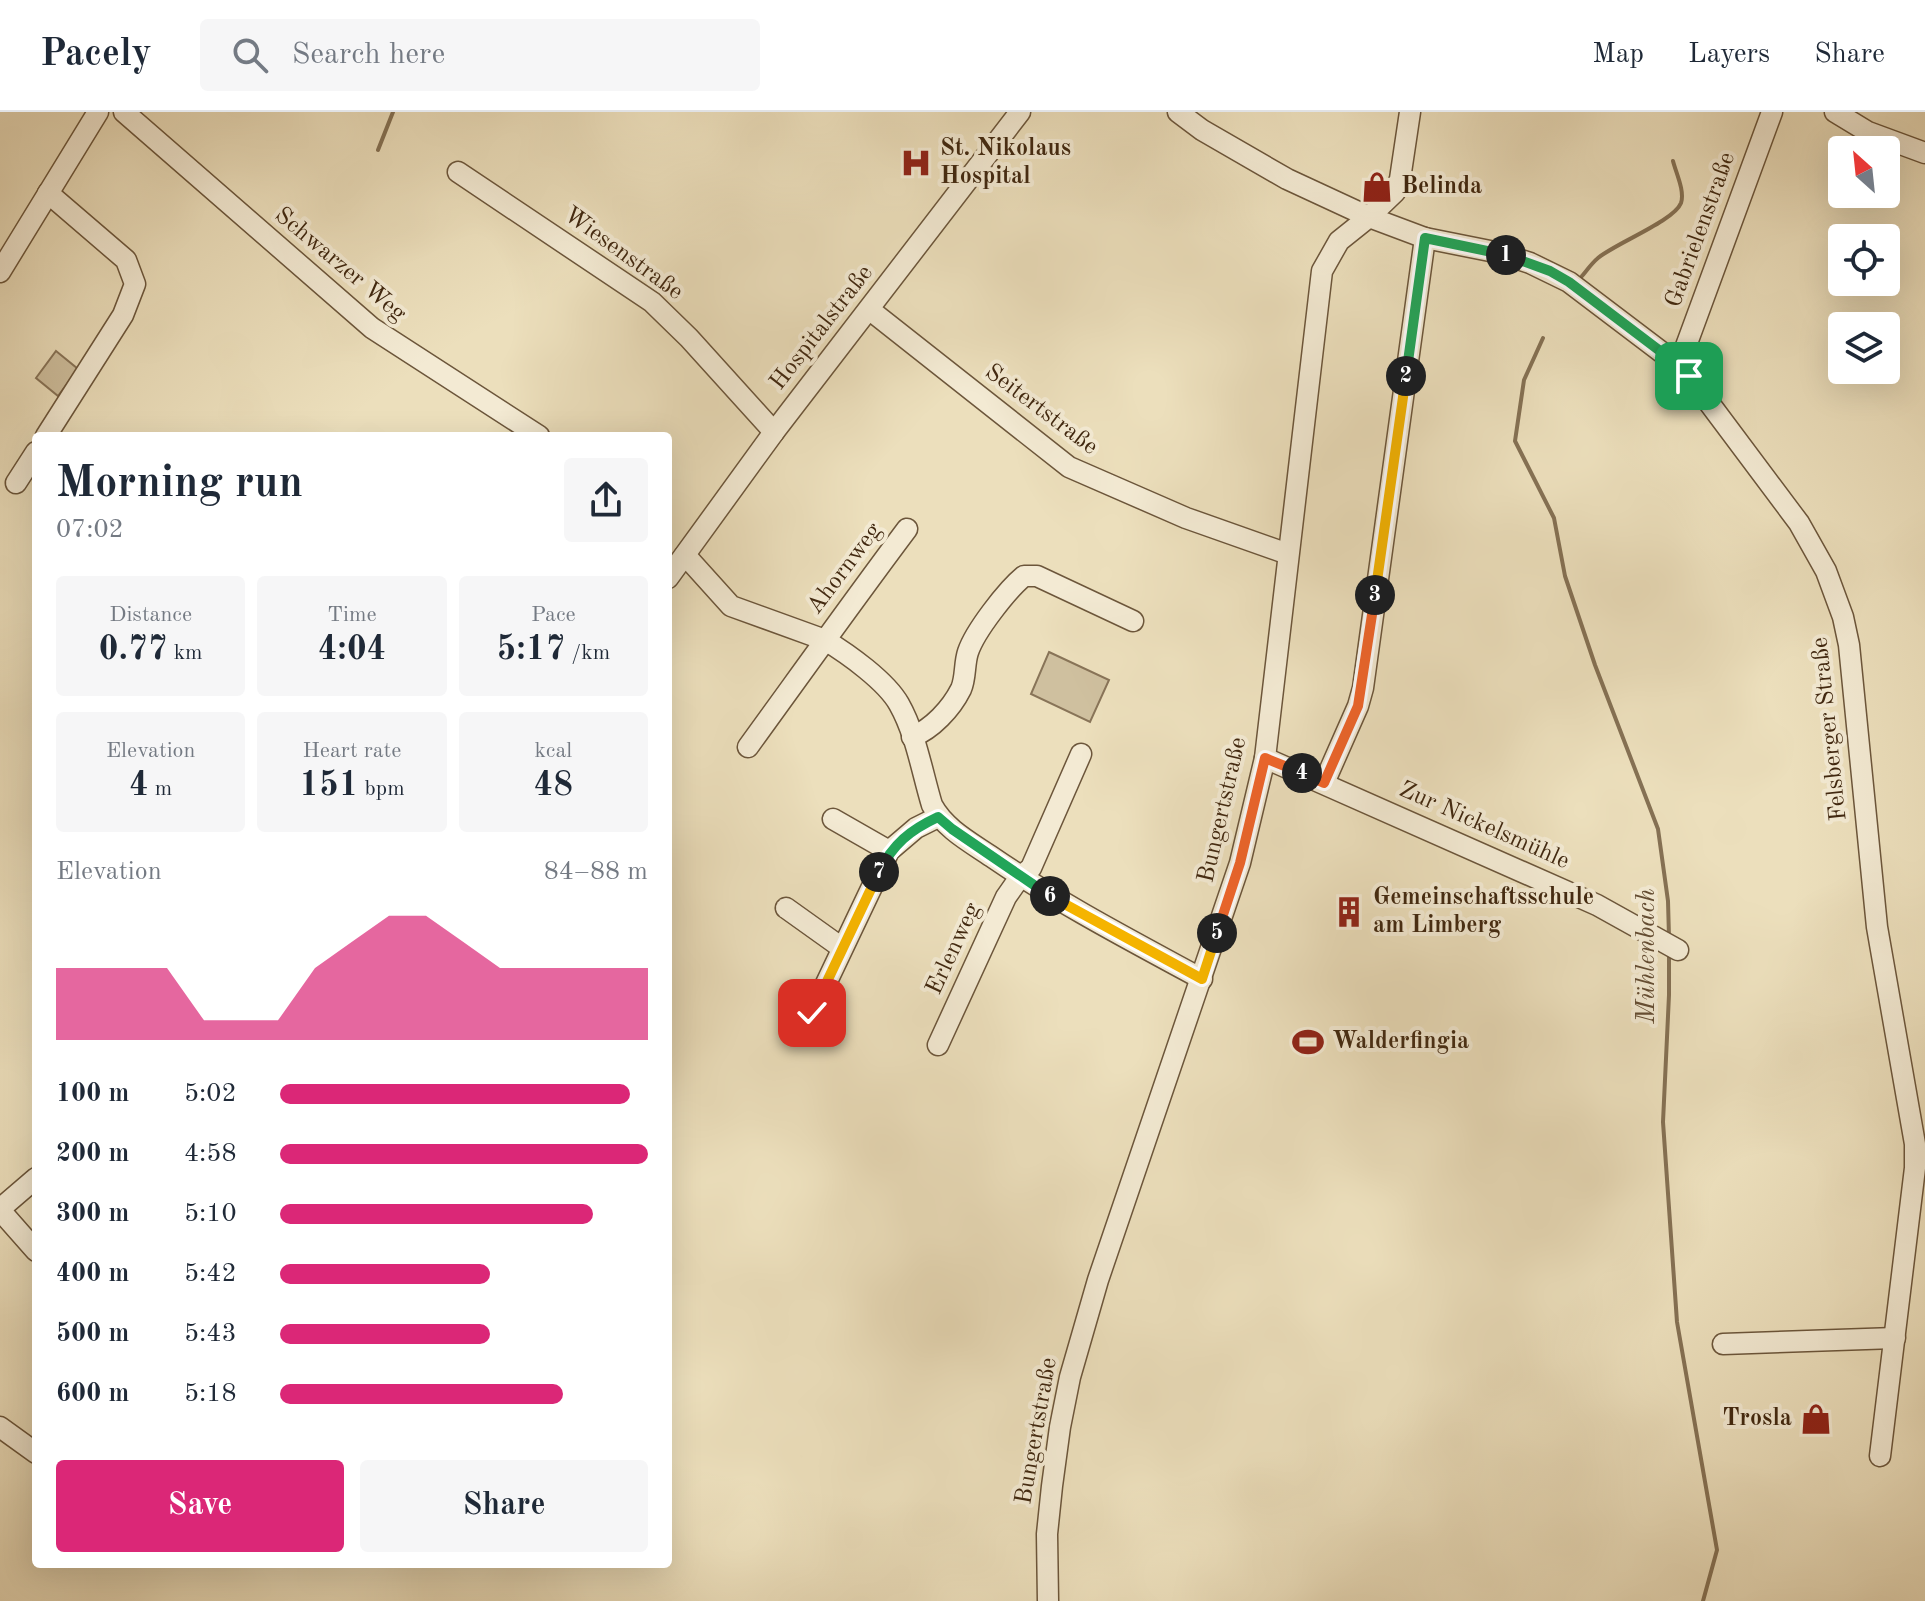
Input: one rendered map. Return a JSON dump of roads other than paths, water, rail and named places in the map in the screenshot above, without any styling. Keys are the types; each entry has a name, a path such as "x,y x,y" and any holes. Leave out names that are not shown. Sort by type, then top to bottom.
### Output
{"street":[{"path":"0,272 98,112"},
{"name":"Schwarzer Weg","path":"124,112 372,328 533,432"},
{"name":"Hospitalstraße","path":"674,565 1020,112"},
{"name":"Felsberger Straße","path":"1178,112 1202,130 1287,179 1369,217 1425,238 1500,253 1550,271 1589,296 1676,365 1710,402 1799,523 1826,571 1843,617 1855,689 1877,927 1919,1130 1880,1456"},
{"name":"Bungertstraße","path":"1048,1601 1047,1534 1060,1427 1070,1377 1098,1280 1240,863 1265,758 1322,271 1339,241 1395,192 1400,179 1410,112"},
{"name":"Gabrielenstraße","path":"1676,365 1686,346 1772,112"},
{"path":"1835,112 1868,132 1925,153"},
{"name":"Wiesenstraße","path":"458,172 652,302 774,432"},
{"path":"48,193 126,260 135,284 123,315 49,432"},
{"path":"1324,783 1363,688 1425,238"},
{"name":"Seitertstraße","path":"870,310 1069,467 1186,518 1288,554"},
{"path":"16,483 32,458"},
{"name":"Ahornweg","path":"748,747 907,529"},
{"path":"674,565 744,613 825,640 888,689 898,702 912,737 932,805 938,817 952,829 1039,891 1202,979"},
{"path":"912,737 926,731 961,688 967,653 975,637 1024,576 1037,576 1133,621"},
{"name":"Erlenweg","path":"938,1045 1006,897 1020,877 1031,868 1081,754"},
{"name":"Zur Nickelsmühle","path":"1265,758 1597,905 1669,944"},
{"path":"812,1013 889,851 916,828 938,817"},
{"path":"833,819 889,851"},
{"path":"786,908 842,948"},
{"path":"32,1181 0,1209 32,1246"},
{"path":"1723,1344 1895,1338"},
{"path":"0,1427 32,1450"}],"waterway":[{"path":"378,150 393,112"},
{"name":"Mühlenbach","path":"1582,276 1606,252 1676,210 1682,193 1673,161"},
{"name":"Mühlenbach","path":"1543,338 1524,380 1515,441 1554,518 1565,576 1595,665 1658,829 1668,901 1669,937"},
{"name":"Mühlenbach","path":"1669,954 1663,1122 1677,1322 1717,1550 1703,1601"}],"place":[{"name":"St. Nikolaus Hospital","path":"916,163"},
{"name":"Belinda","path":"1377,187"},
{"name":"Gemeinschaftsschule am Limberg","path":"1349,912"},
{"name":"Walderfingia","path":"1308,1042"},
{"name":"Trosla","path":"1816,1419"}]}
